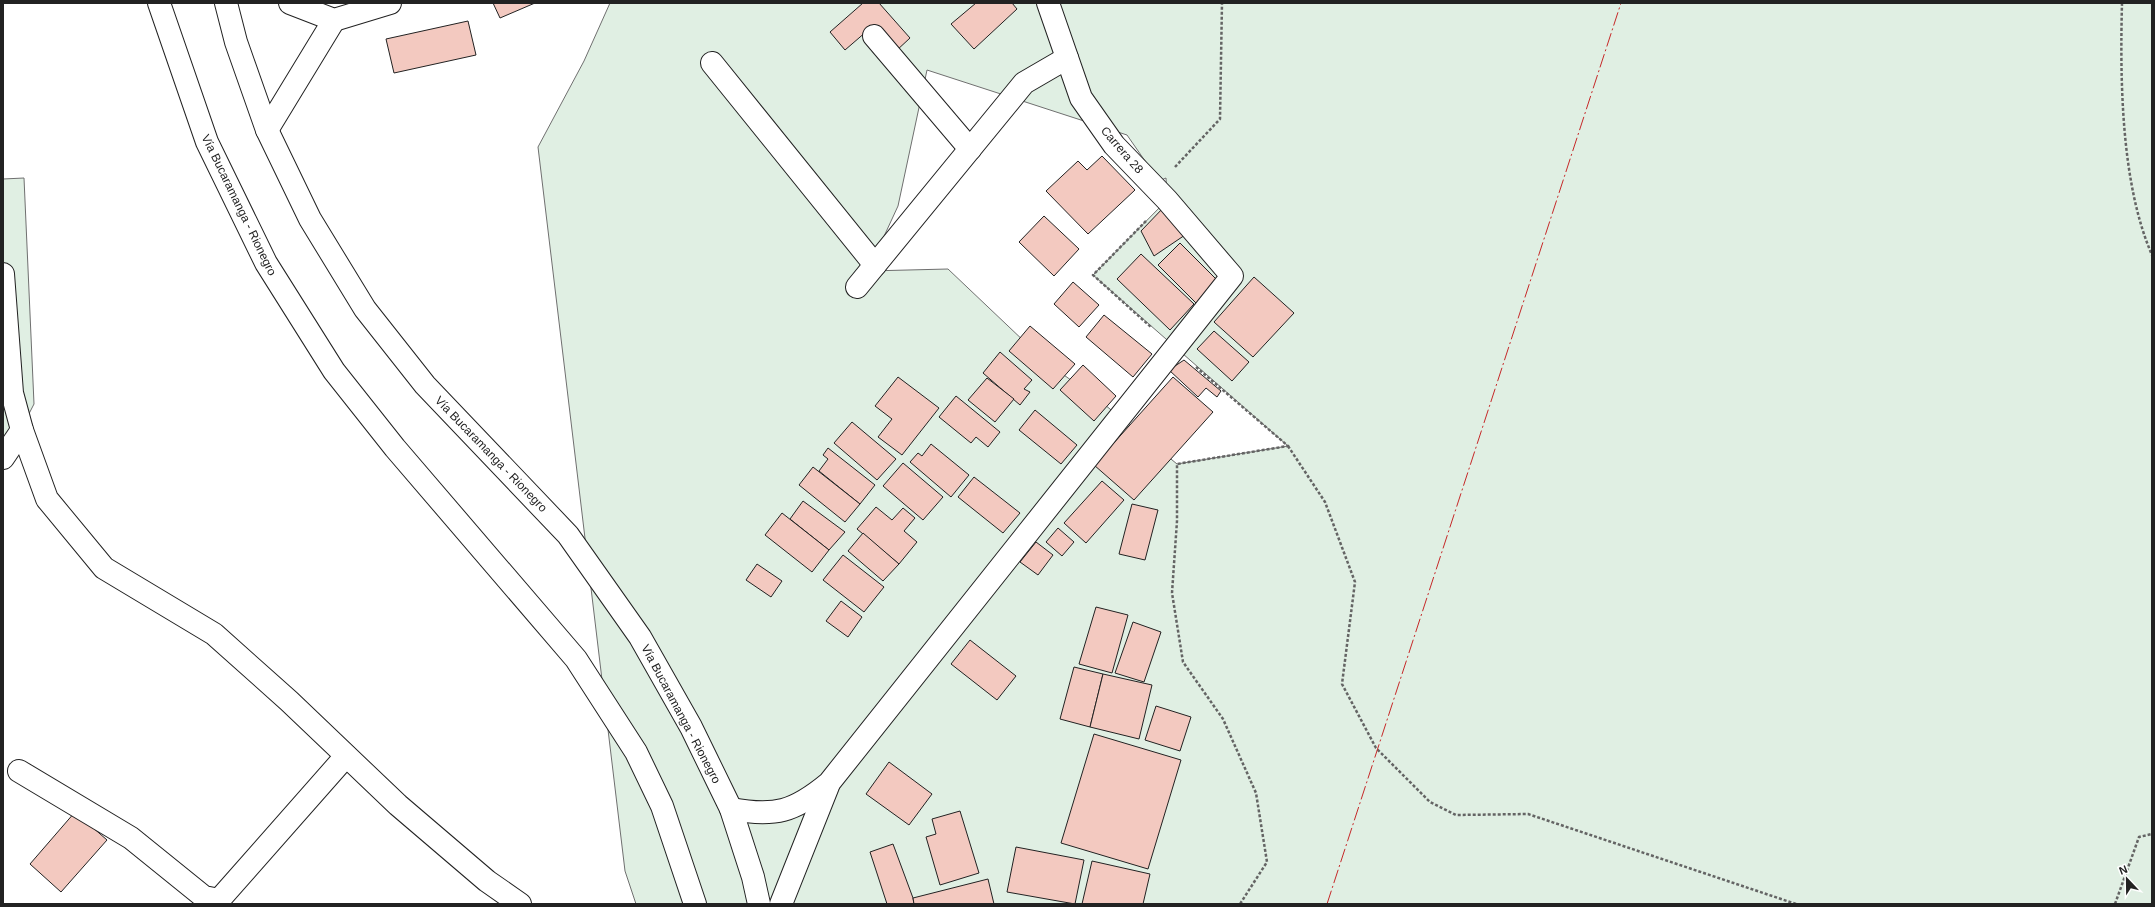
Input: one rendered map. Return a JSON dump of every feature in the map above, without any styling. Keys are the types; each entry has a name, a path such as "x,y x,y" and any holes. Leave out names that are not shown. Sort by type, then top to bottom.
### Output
{"main road":[{"name":"Vía Bucaramanga - Rionegro","path":"159,3 206,142 266,263 334,371 376,424 576,659 636,752 662,806 695,904"},
{"name":"Vía Bucaramanga - Rionegro","path":"226,3 236,42 267,130 310,219 365,308 424,385 568,535 640,636 691,727 730,809 753,877 759,904"},
{"path":"290,3 334,20 390,3"},
{"path":"1034,3 1057,28"},
{"name":"Carrera 28","path":"1048,3 1081,98 1114,145 1167,200 1232,276 1173,347"},
{"path":"267,130 334,20"},
{"path":"874,36 970,149"},
{"path":"857,287 1024,83 1067,58"},
{"path":"712,63 875,265"},
{"path":"3,274 12,393 22,430 47,499 104,568 214,634 433,835 487,881 520,904"},
{"path":"730,809 757,814 784,811 808,800 829,783 1173,347"},
{"path":"3,458 22,430"},
{"path":"19,771 131,838 204,897 219,900 346,756"},
{"path":"781,904 829,783"}],"path":[{"path":"1222,3 1220,119 1166,177 1167,200 1093,275 1173,347 1288,446 1325,502 1355,582 1342,684 1376,748 1430,802 1456,815 1528,814 1796,904"},
{"path":"2122,3 2121,63 2129,169 2143,235 2152,255"},
{"path":"1240,904 1267,862 1256,793 1223,719 1183,662 1172,593 1177,521 1177,464 1288,446"},
{"path":"2115,904 2140,838 2152,834"}],"green space":[{"path":"610,3 2152,3 2152,904 636,904 625,871 538,147 584,61","holes":["927,70 1127,135 1159,181 1166,178 1167,200 1093,275 1288,446 1177,464 1099,400 1047,363 948,269 868,271 898,206"]},
{"path":"24,178 34,404 3,464 3,179"}],"building":[{"path":"493,3 535,3 500,18"},
{"path":"863,3 879,3 910,38 896,51 874,25 845,50 830,32"},
{"path":"976,3 1012,3 1017,9 974,49 951,24"},
{"path":"468,21 476,55 394,73 386,39"},
{"path":"1102,156 1135,190 1088,234 1046,191 1078,161 1087,170"},
{"path":"1165,206 1185,235 1154,256 1141,231"},
{"path":"1044,216 1079,249 1054,276 1019,242"},
{"path":"1180,243 1218,281 1196,303 1158,265"},
{"path":"1141,254 1194,304 1170,330 1117,279"},
{"path":"1254,277 1294,313 1253,357 1214,322"},
{"path":"1073,282 1099,305 1079,327 1054,304"},
{"path":"1104,315 1152,354 1133,377 1086,337"},
{"path":"1030,326 1075,364 1053,389 1009,351"},
{"path":"1214,331 1249,362 1232,381 1197,349"},
{"path":"1000,352 1032,380 1024,389 1030,392 1020,405 983,373"},
{"path":"1184,360 1221,391 1217,397 1206,388 1198,397 1169,370"},
{"path":"1083,365 1116,396 1094,421 1060,390"},
{"path":"898,377 939,408 902,455 878,437 892,419 875,406"},
{"path":"1173,377 1213,412 1134,500 1094,465"},
{"path":"987,378 1014,399 995,422 968,400"},
{"path":"956,396 1000,432 988,447 976,437 971,443 939,417"},
{"path":"1035,410 1077,445 1061,464 1019,430"},
{"path":"852,422 896,459 877,480 834,443"},
{"path":"931,444 969,475 951,497 910,462 918,453 922,456"},
{"path":"828,448 875,485 860,504 819,471 828,459 823,455"},
{"path":"903,463 943,497 923,520 883,486"},
{"path":"813,467 860,504 845,522 799,485"},
{"path":"974,477 1020,513 1003,533 958,497"},
{"path":"1102,481 1124,500 1086,543 1064,523"},
{"path":"803,501 845,532 829,550 790,519"},
{"path":"1132,504 1158,510 1145,560 1119,554"},
{"path":"876,507 892,520 903,508 915,518 904,531 917,542 899,564 857,529"},
{"path":"782,513 829,550 812,572 765,535"},
{"path":"1058,528 1074,542 1062,556 1046,542"},
{"path":"863,533 899,564 883,581 848,551"},
{"path":"1036,542 1053,555 1038,575 1020,562"},
{"path":"843,555 884,587 864,612 823,580"},
{"path":"757,564 782,581 771,597 746,580"},
{"path":"841,601 862,617 848,637 826,621"},
{"path":"1096,607 1128,615 1112,673 1079,664"},
{"path":"1133,622 1161,632 1144,682 1115,673"},
{"path":"970,640 1016,676 997,700 951,664"},
{"path":"1074,667 1103,674 1090,727 1060,719"},
{"path":"1103,674 1152,685 1139,739 1090,727"},
{"path":"1156,706 1191,717 1180,751 1145,740"},
{"path":"1094,734 1181,760 1148,869 1061,843"},
{"path":"889,762 932,794 909,825 866,794"},
{"path":"960,811 979,873 940,885 926,837 936,834 932,819"},
{"path":"75,812 107,840 61,892 30,864"},
{"path":"893,844 914,904 887,904 870,852"},
{"path":"1016,847 1084,860 1075,904 1007,892"},
{"path":"1092,861 1150,874 1143,904 1082,904"},
{"path":"988,879 994,904 914,904 913,898"}],"power":[{"path":"1327,904 1621,3"}]}
